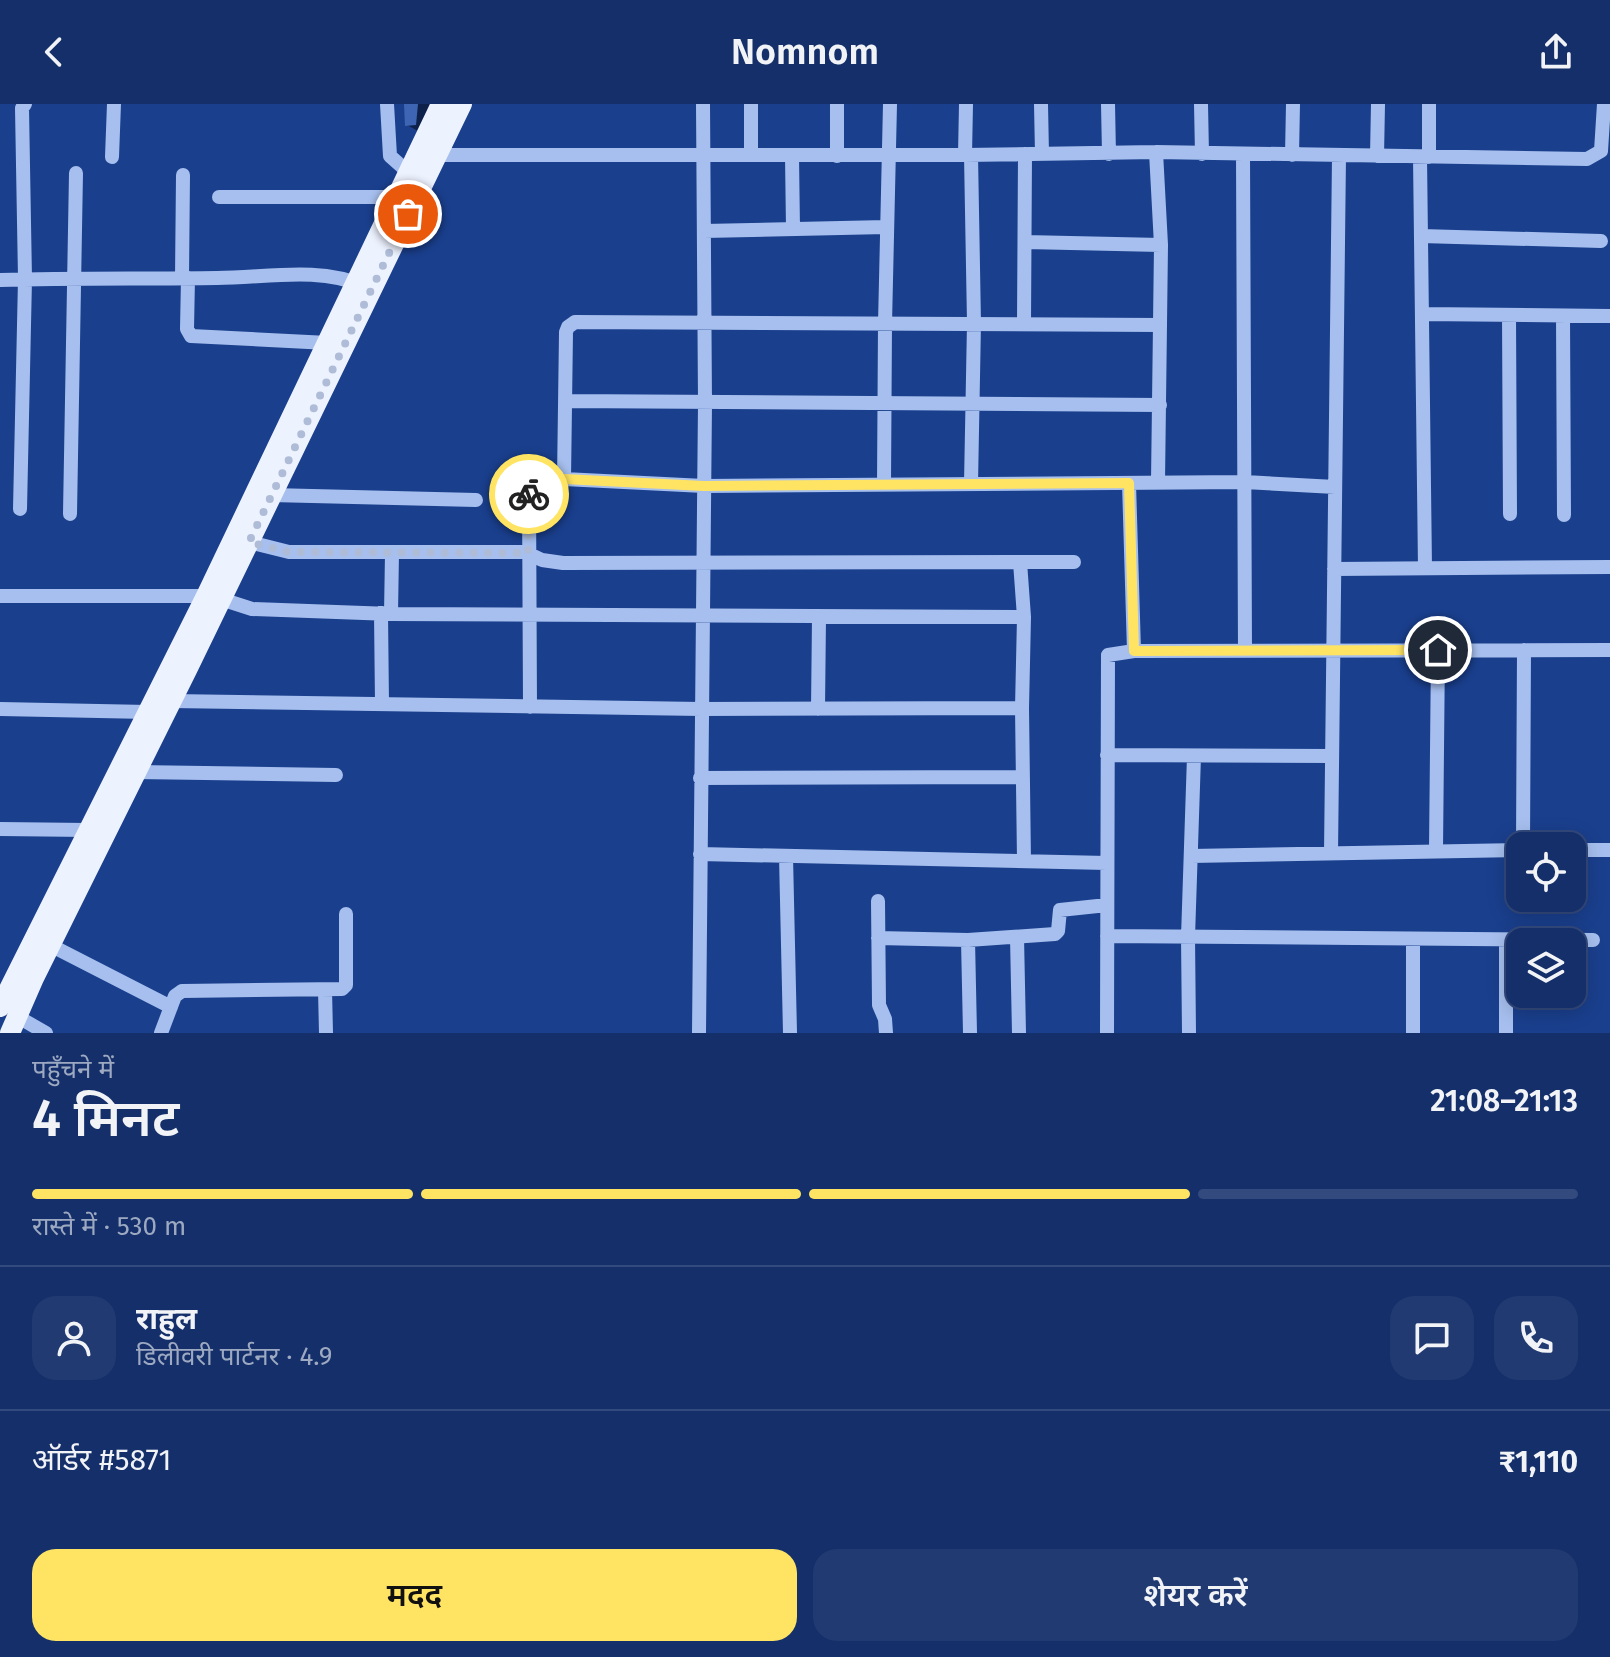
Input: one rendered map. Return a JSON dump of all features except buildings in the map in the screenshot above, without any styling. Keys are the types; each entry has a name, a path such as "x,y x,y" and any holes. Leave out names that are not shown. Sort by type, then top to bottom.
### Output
{"main road":[{"path":"9,1019 88,830 148,712 249,542 364,286 396,197 441,104"},
{"path":"9,1019 50,945 171,701 328,343 364,286 462,104"}],"street":[{"path":"20,509 25,279 22,108 25,104"},
{"path":"112,157 114,104"},
{"path":"387,104 389,154 408,172"},
{"path":"699,1033 705,403 703,104"},
{"path":"751,104 751,155"},
{"path":"837,104 837,156"},
{"path":"884,484 890,104"},
{"path":"966,104 974,323 971,484"},
{"path":"1041,104 1042,154"},
{"path":"1108,104 1109,154"},
{"path":"1201,104 1202,154"},
{"path":"1292,155 1293,104"},
{"path":"1377,156 1378,104"},
{"path":"1425,568 1421,236 1429,104"},
{"path":"437,155 837,156 1156,152 1587,159 1601,151 1607,127 1604,104"},
{"path":"1156,152 1161,245 1158,482"},
{"path":"1024,324 1025,154"},
{"path":"1243,154 1245,650"},
{"path":"792,156 793,229"},
{"path":"1331,853 1339,156"},
{"path":"70,514 76,173"},
{"path":"183,175 187,329 191,336 328,343"},
{"path":"219,197 396,197"},
{"path":"704,231 886,227"},
{"path":"1421,236 1601,241"},
{"path":"1025,242 1161,245"},
{"path":"0,280 305,275 326,276 364,286"},
{"path":"1422,314 1610,316"},
{"path":"1509,315 1510,514"},
{"path":"1563,316 1564,515"},
{"path":"564,479 566,332 572,323 1160,325"},
{"path":"566,401 1160,405"},
{"path":"530,707 528,553 530,486 533,483 564,479 704,486 1245,482 1335,487"},
{"path":"1129,483 1134,651"},
{"path":"271,495 476,500"},
{"path":"249,542 289,552 528,553 546,562 563,563 1074,562"},
{"path":"382,704 392,553"},
{"path":"1020,562 1024,617 1024,861"},
{"path":"1334,569 1610,567"},
{"path":"0,596 214,598 252,609 386,614 1024,617"},
{"path":"818,709 819,617"},
{"path":"1436,850 1438,650"},
{"path":"1521,832 1524,650"},
{"path":"1107,1033 1108,655 1134,651 1610,650"},
{"path":"171,701 701,709 1022,708"},
{"path":"0,709 148,712"},
{"path":"1107,755 1332,756"},
{"path":"1189,1033 1188,937 1194,756"},
{"path":"136,772 336,775"},
{"path":"700,778 1023,777"},
{"path":"0,829 88,830"},
{"path":"1191,856 1506,848"},
{"path":"1586,850 1610,850"},
{"path":"700,854 1107,863"},
{"path":"786,856 790,1033"},
{"path":"878,901 879,1005 885,1019 886,1033"},
{"path":"878,938 968,940 1057,933 1058,912 1061,909 1107,905"},
{"path":"161,1033 176,994 184,990 339,990 346,985 346,914"},
{"path":"1107,936 1506,940"},
{"path":"1017,937 1019,1033"},
{"path":"1413,939 1413,1033"},
{"path":"968,940 970,1033"},
{"path":"1586,940 1593,940"},
{"path":"50,945 171,1007"},
{"path":"325,990 326,1033"},
{"path":"1506,1008 1506,1033"},
{"path":"9,1019 46,1033"}],"way so far":[{"path":"408,214 249,542 289,552 528,553 529,494"}],"route":[{"path":"529,494 533,483 564,479 704,486 1129,483 1134,651 1438,650"}]}
